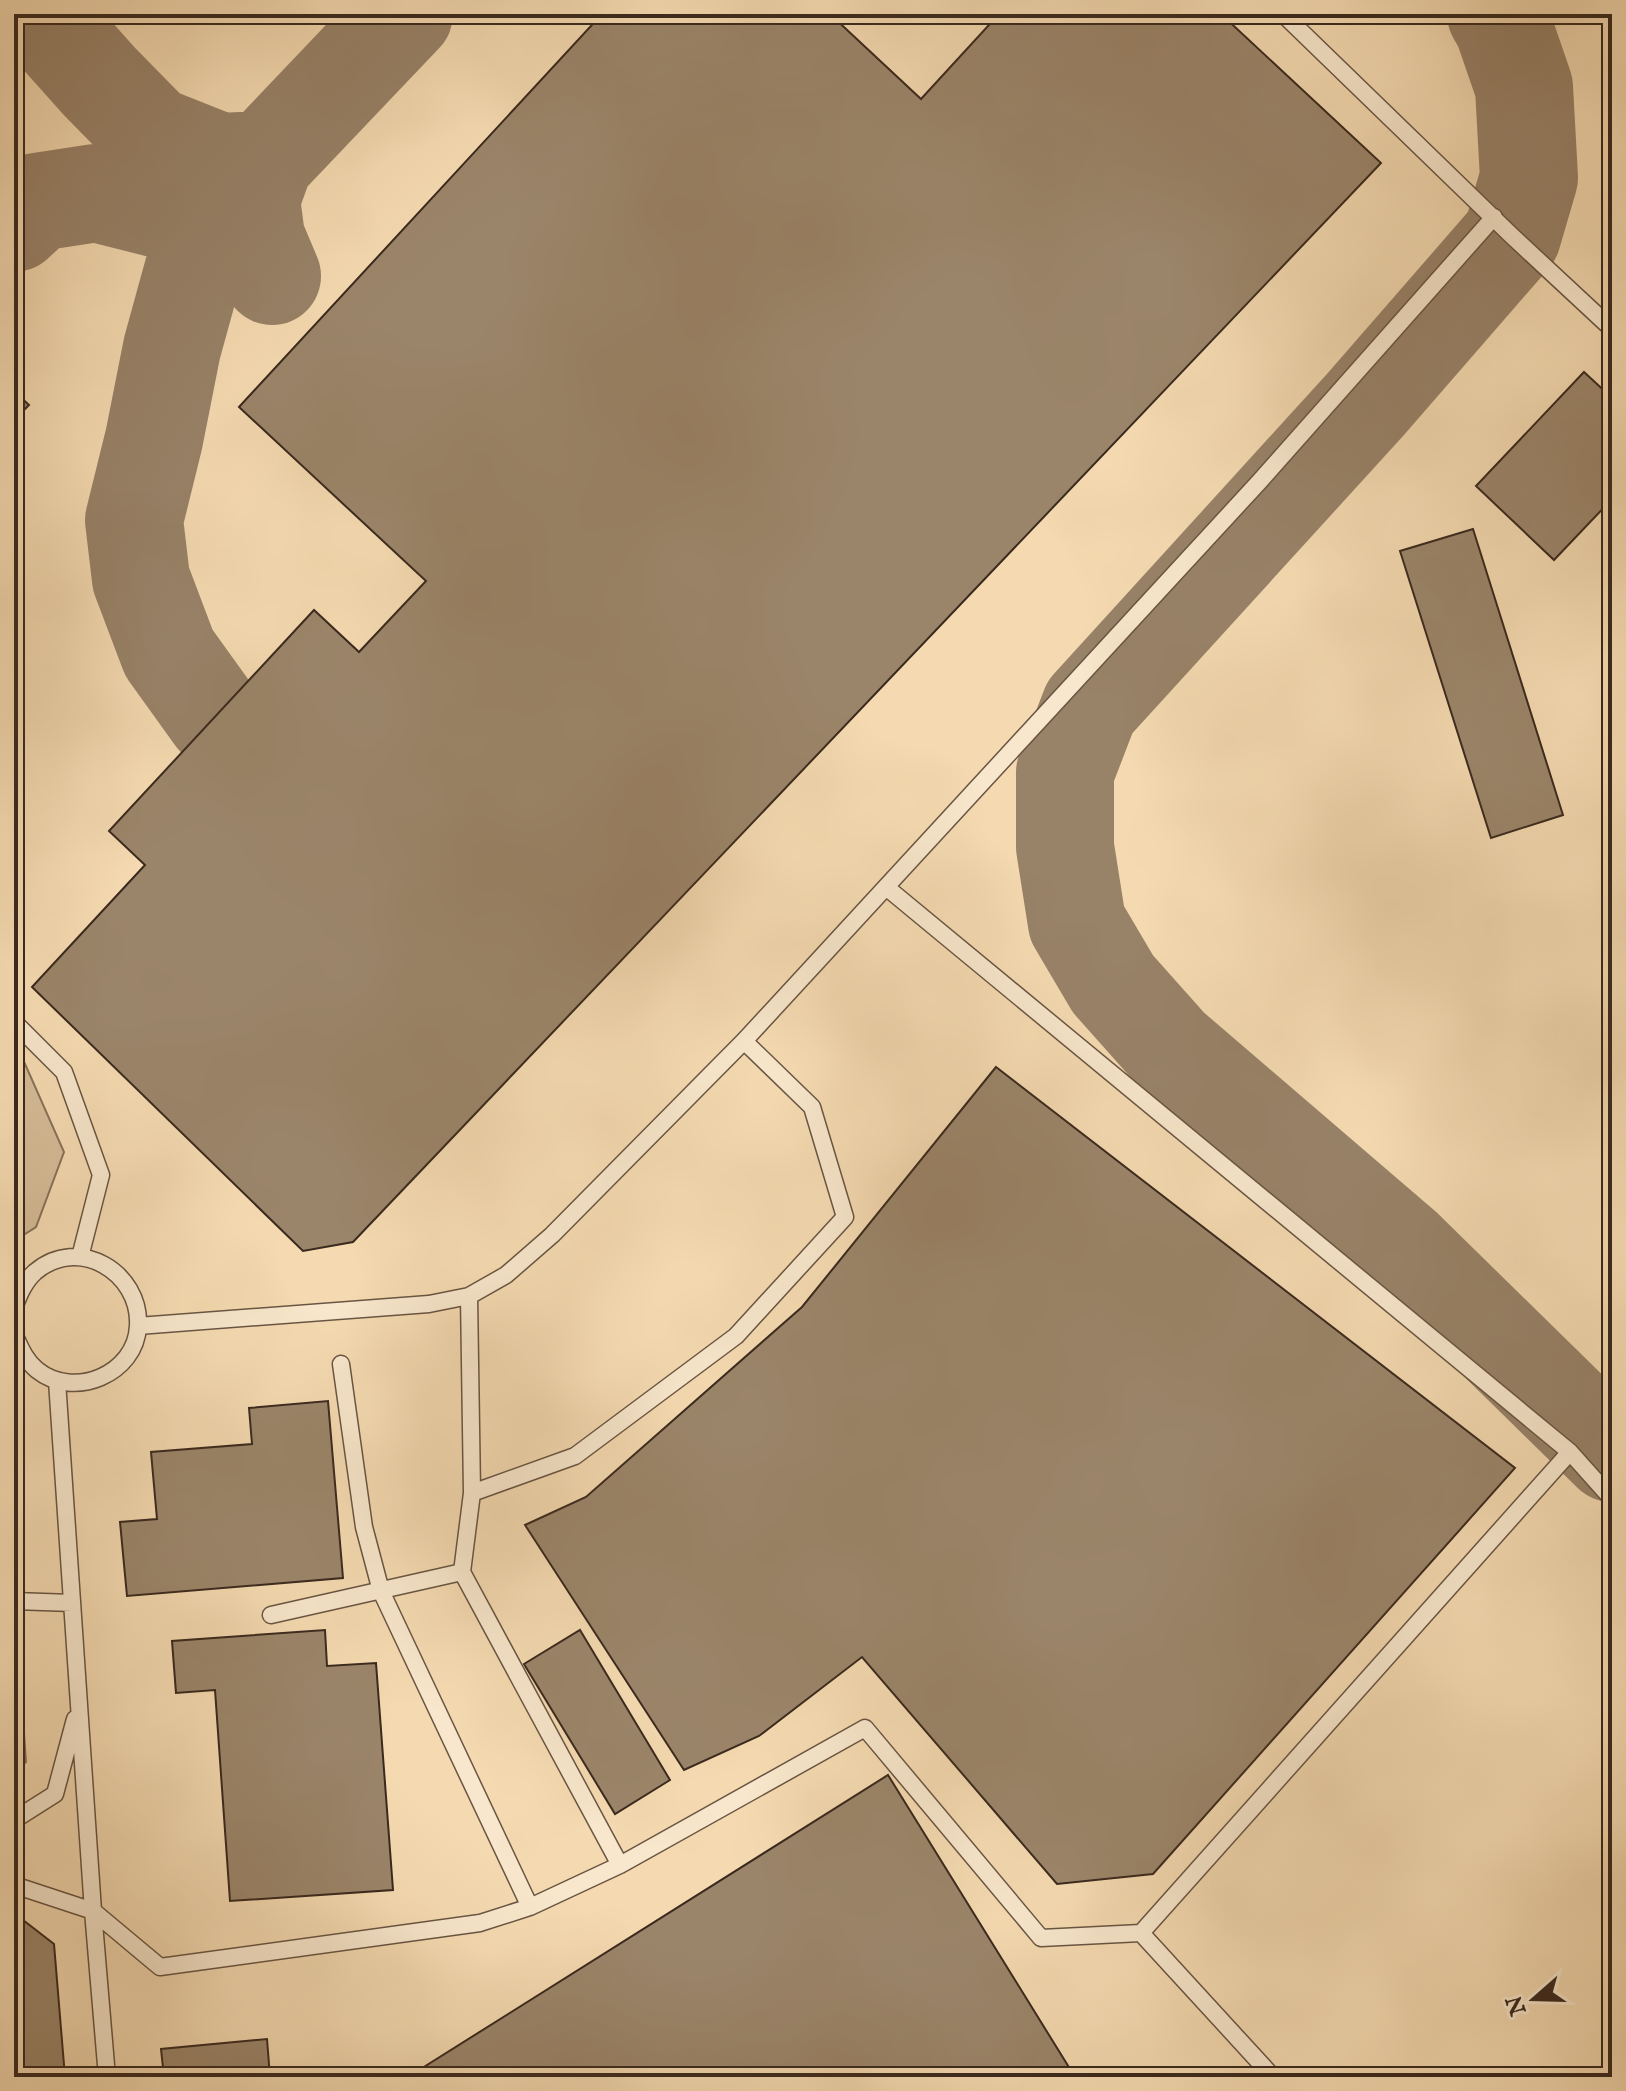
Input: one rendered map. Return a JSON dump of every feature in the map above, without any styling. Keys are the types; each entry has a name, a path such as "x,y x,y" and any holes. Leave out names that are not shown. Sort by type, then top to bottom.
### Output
{"lane":[{"path":"1283,14 1612,329"},
{"path":"138,1326 429,1304 469,1296 506,1275 552,1235 744,1041 1259,482 1494,217"},
{"path":"886,887 1570,1452 1612,1499"},
{"path":"14,1022 64,1072 101,1175 80,1257"},
{"path":"472,1493 575,1456 736,1336 845,1217 812,1107 744,1041"},
{"path":"14,1308 21,1289 36,1271 57,1260 80,1257 104,1264 124,1279 135,1301 138,1326 134,1344 111,1373 94,1381 75,1383 57,1381 38,1371 23,1354 14,1334"},
{"path":"469,1296 472,1493 462,1572 620,1865"},
{"path":"341,1364 364,1527 381,1591 530,1907"},
{"path":"57,1381 107,2077"},
{"path":"14,1885 93,1911 160,1967 480,1923 530,1907 620,1865 865,1728 1041,1938 1141,1933 1570,1452"},
{"path":"271,1615 462,1572"},
{"path":"14,1601 72,1603"},
{"path":"14,1820 55,1794 79,1699"},
{"path":"1141,1933 1273,2077"}],"shaded area":[{"path":"14,1049 22,1057 64,1152 36,1227 14,1241"},
{"path":"14,1592 26,1762 14,1775"}],"building":[{"path":"602,14 830,14 921,99 999,14 1221,14 1381,163 353,1242 303,1251 32,987 145,865 109,831 314,610 359,652 426,581 239,407"},
{"path":"1584,372 1612,398 1612,499 1554,560 1476,486"},
{"path":"14,391 29,405 14,420"},
{"path":"1473,529 1563,815 1491,838 1400,551"},
{"path":"996,1067 1515,1468 1153,1874 1057,1884 862,1657 759,1736 684,1770 525,1525 586,1497 802,1307"},
{"path":"328,1401 343,1578 127,1596 120,1522 157,1519 151,1452 252,1444 249,1408"},
{"path":"325,1630 327,1666 376,1663 393,1890 230,1901 215,1690 176,1693 172,1641"},
{"path":"580,1630 670,1780 615,1814 524,1664"},
{"path":"888,1775 1075,2077 408,2077"},
{"path":"14,1913 54,1944 65,2077 14,2077"},
{"path":"267,2039 270,2077 164,2077 161,2049"}],"taxiway":[{"path":"215,717 169,653 141,579 134,520 172,348 207,221 404,14"},
{"path":"1496,14 1524,87 1529,178 1512,236 1365,405 1090,707 1065,772 1065,847 1077,923 1113,984 1170,1048 1404,1249 1612,1453"},
{"path":"58,35 152,135 220,162 265,160"},
{"path":"265,160 251,199 256,238 272,276"},
{"path":"14,223 37,202 96,193 207,221"}]}
